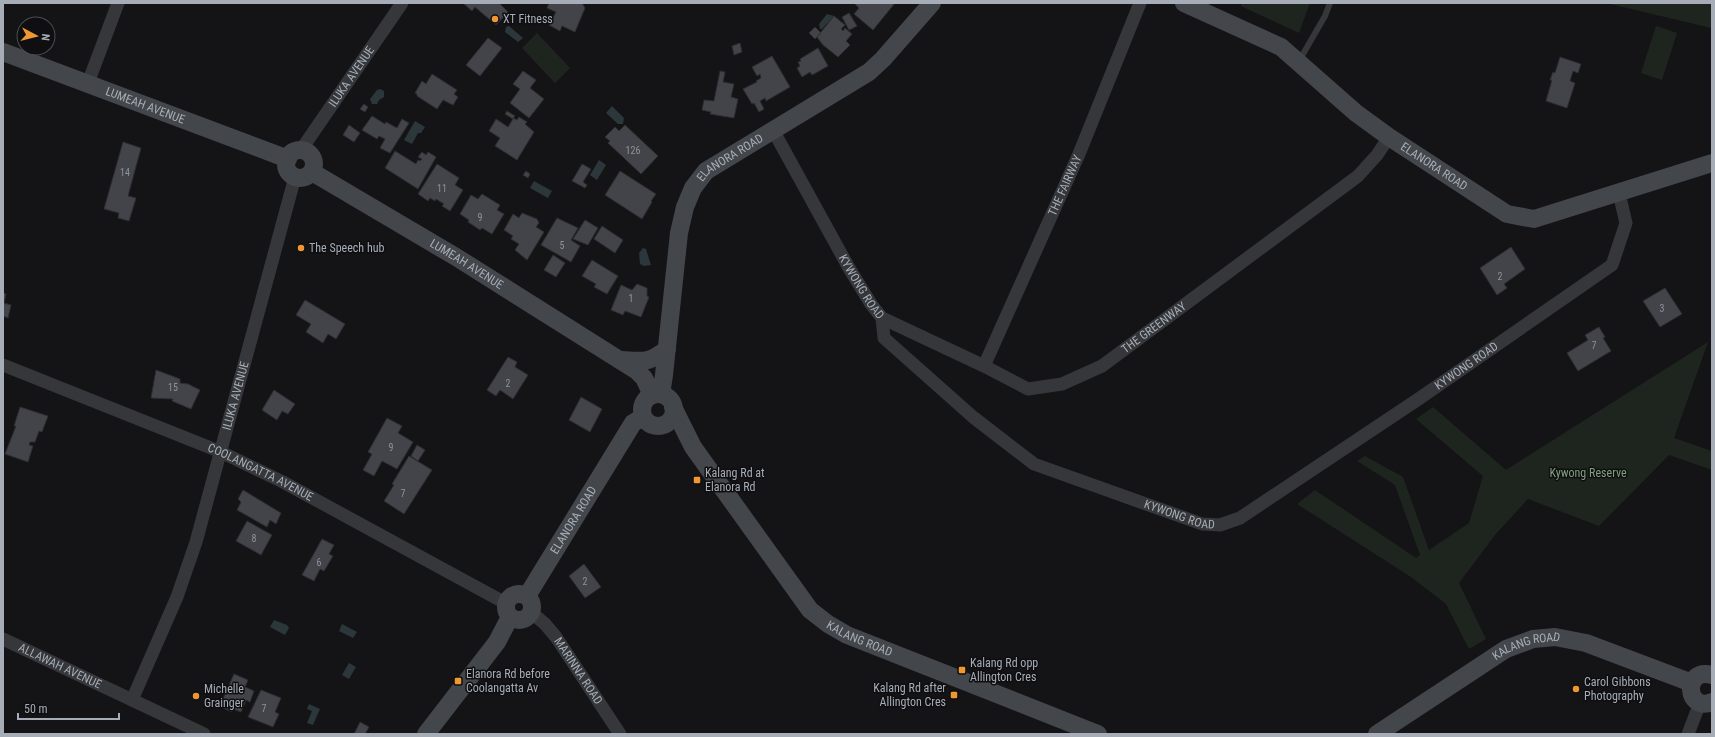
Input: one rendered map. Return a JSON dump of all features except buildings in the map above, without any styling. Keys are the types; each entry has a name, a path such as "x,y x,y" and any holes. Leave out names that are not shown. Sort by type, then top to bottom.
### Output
{"street":[{"path":"88,83 118,3"},
{"name":"ILUKA AVENUE","path":"294,155 402,3"},
{"name":"ELANORA ROAD","path":"656,394 666,349 679,233 685,208 693,188 706,171 869,72 883,59 932,3"},
{"name":"THE FAIRWAY","path":"984,366 1079,154 1140,3"},
{"name":"ELANORA ROAD","path":"1184,3 1282,47 1356,113 1389,137 1507,214 1534,219 1712,163"},
{"name":"LUMEAH AVENUE","path":"3,52 294,155"},
{"name":"KYWONG ROAD","path":"773,130 849,268 871,304 882,318 884,338 973,417 1034,464 1202,524 1220,525 1240,518 1379,425 1612,265 1626,223 1619,193"},
{"name":"THE GREENWAY","path":"882,318 984,366 1028,389 1062,384 1102,366 1358,176 1377,155 1389,137"},
{"path":"305,151 312,156 314,164 312,172 306,177 295,177 288,171 287,163 294,155 305,151"},
{"name":"LUMEAH AVENUE","path":"312,172 469,265 619,360"},
{"name":"ILUKA AVENUE","path":"132,700 177,597 196,542 295,177"},
{"path":"619,360 643,361 652,359 666,349"},
{"path":"619,360 637,371 656,394 669,398 674,407 672,416 654,422 641,410 642,404 646,398 656,394"},
{"name":"COOLANGATTA AVENUE","path":"3,365 221,452 283,482 498,599 508,609"},
{"name":"KALANG ROAD","path":"674,407 693,447 810,610 828,624 847,635 1075,730 1098,734"},
{"name":"ELANORA ROAD","path":"529,604 633,422 654,422"},
{"name":"KALANG ROAD","path":"654,422 693,447"},
{"path":"426,734 497,642 508,609 520,619 524,618 529,604"},
{"name":"MARINNA ROAD","path":"529,604 556,637 620,734"},
{"name":"KALANG ROAD","path":"1377,734 1506,649 1533,639 1555,637 1586,643 1692,683"},
{"name":"ALLAWAH AVENUE","path":"3,640 204,734"},
{"path":"1688,734 1706,702 1696,701 1691,693 1692,683 1698,676 1703,674 1712,675"}],"lane":[{"path":"1299,61 1325,16 1330,3"}],"green space":[{"path":"1242,3 1310,3 1299,33 1241,6"},
{"path":"1606,3 1712,3 1712,28 1707,27"},
{"path":"1656,26 1677,33 1662,80 1641,73"},
{"path":"537,33 570,68 555,83 522,48"},
{"name":"Kywong Reserve","path":"1708,342 1674,438 1712,451 1712,470 1669,455 1599,526 1528,499 1495,535 1459,583 1486,639 1469,649 1446,604 1411,577 1297,504 1315,490 1416,558 1420,555 1395,485 1357,461 1365,456 1403,477 1429,550 1469,523 1483,476 1416,419 1433,407 1506,470"}],"shaded area":[{"path":"827,14 834,16 822,29 820,29 819,24"},
{"path":"509,26 523,38 518,42 505,32 506,27"},
{"path":"380,89 384,91 384,97 379,100 377,104 372,104 370,99 377,90"},
{"path":"612,106 624,118 623,124 618,124 606,113"},
{"path":"415,121 425,127 421,133 418,133 412,144 404,140"},
{"path":"599,160 606,165 597,180 590,175"},
{"path":"534,181 552,191 548,198 530,188"},
{"path":"643,248 646,249 651,265 644,266 640,264 639,253"},
{"path":"274,620 287,625 289,628 285,635 270,627"},
{"path":"342,624 357,632 353,638 339,631"},
{"path":"349,663 356,667 349,679 342,675"},
{"path":"309,704 320,709 313,725 307,723 312,711 307,709"}],"place":[{"name":"XT Fitness","path":"495,19"},
{"name":"The Speech hub","path":"301,248"},
{"name":"Kalang Rd at Elanora Rd","path":"697,480"},
{"name":"Kalang Rd opp Allington Cres","path":"962,670"},
{"name":"Elanora Rd before Coolangatta Av","path":"458,681"},
{"name":"Carol Gibbons Photography","path":"1576,689"},
{"name":"Kalang Rd after Allington Cres","path":"954,695"},
{"name":"Michelle Grainger","path":"196,696"}]}
